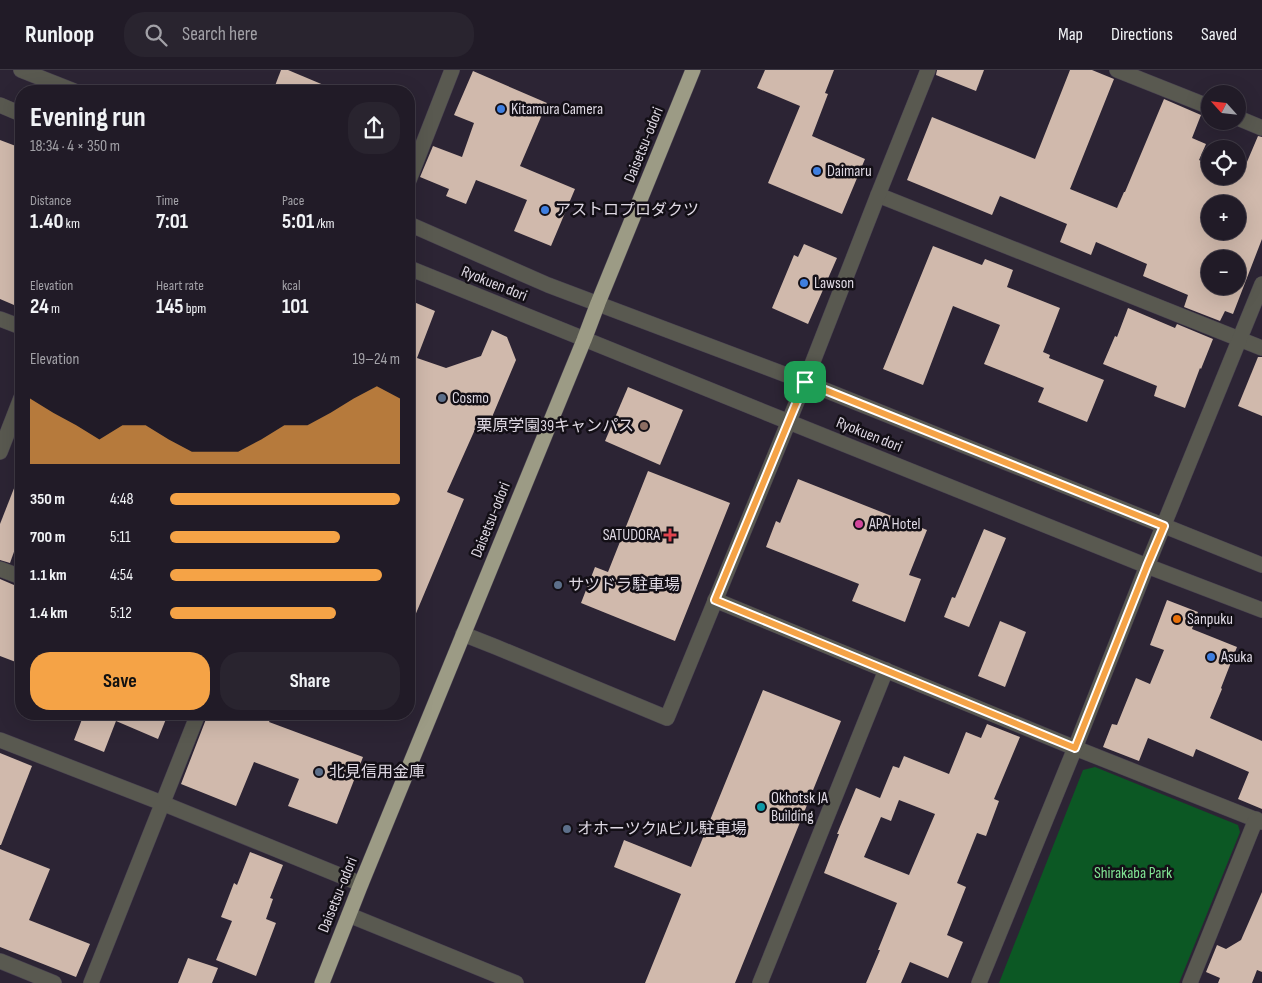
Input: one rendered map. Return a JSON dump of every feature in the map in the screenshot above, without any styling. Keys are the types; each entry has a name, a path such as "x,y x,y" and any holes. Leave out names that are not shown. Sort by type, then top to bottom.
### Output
{"highway":[{"name":"Daisetsu-odori","path":"322,983 694,70"}],"street":[{"path":"21,70 59,85"},
{"path":"415,165 452,70"},
{"path":"463,634 667,718 805,382 928,70"},
{"path":"1117,70 1201,103"},
{"path":"0,105 15,111"},
{"path":"1246,121 1262,128"},
{"path":"878,196 1262,348"},
{"name":"Ryokuen dori","path":"415,227 548,285 805,382 1262,565"},
{"name":"Ryokuen dori","path":"415,270 1147,566 1262,610"},
{"path":"979,983 1262,284"},
{"path":"0,319 15,325"},
{"path":"0,452 15,413"},
{"path":"0,569 15,575"},
{"path":"715,600 1075,748 1259,821 1190,983"},
{"path":"760,983 886,670"},
{"path":"91,983 196,720"},
{"path":"0,740 162,803 361,884"},
{"path":"349,915 516,983"},
{"path":"0,961 54,983"}],"green space":[{"name":"Shirakaba Park","path":"1095,767 1238,825 1240,832 1179,983 999,983 1083,770"}],"building":[{"path":"281,70 288,70 324,85 275,85"},
{"name":"Daimaru","path":"765,70 834,70 825,93 828,94 812,136 865,159 842,214 768,183 800,106 757,88"},
{"path":"937,70 984,70 976,91 936,75"},
{"path":"1070,70 1092,70 1114,79 1070,189 1117,208 1164,99 1201,115 1192,138 1201,142 1199,160 1201,161 1201,185 1246,185 1246,164 1258,136 1262,137 1262,239 1246,280 1246,250 1201,250 1201,295 1240,295 1233,314 1225,311 1220,321 1184,307 1188,295 1143,276 1147,264 1096,242 1091,255 1060,242 1067,224 1000,196 992,215 907,180 932,117 1035,159"},
{"path":"473,71 547,103 520,166 575,189 551,246 514,231 527,200 476,180 466,204 446,196 449,189 420,177 433,146 462,157 474,123 454,115"},
{"path":"0,140 15,146 15,305 0,299"},
{"name":"Lawson","path":"804,244 837,258 808,324 772,308 794,255 798,257"},
{"path":"933,246 982,265 985,259 1013,270 1007,287 1060,308 1043,352 1050,355 1049,358 1104,380 1087,422 1038,402 1044,388 984,364 1000,325 953,306 923,385 883,369"},
{"path":"415,303 435,311 417,358 446,368 481,356 492,330 507,337 516,360 487,429 477,425 447,492 464,499 415,616"},
{"path":"1128,308 1175,328 1177,324 1213,339 1185,408 1154,396 1157,386 1103,364 1115,336 1117,337"},
{"path":"1258,357 1262,357 1262,416 1238,406"},
{"name":"栗原学園39キャンパス","path":"628,387 683,410 660,465 605,441"},
{"name":"SATUDORA","path":"648,471 730,503 675,641 581,603 595,567 608,572"},
{"path":"798,479 927,530 909,575 921,579 905,622 852,601 859,584 766,547 776,521 780,523"},
{"path":"15,486 15,549 10,563 0,560 0,524"},
{"path":"984,529 1006,538 969,627 944,617 952,597 955,598"},
{"path":"0,579 15,585 15,662 0,656"},
{"path":"1167,600 1198,612 1192,629 1237,647 1210,718 1262,741 1262,809 1238,799 1249,772 1196,749 1193,757 1148,738 1139,761 1103,747 1112,724 1117,725 1136,678 1150,684 1164,650 1150,645"},
{"path":"1000,621 1026,632 1005,687 978,676"},
{"name":"Okhotsk JA Building","path":"763,690 841,721 735,983 645,983 681,894 614,867 624,840 691,867"},
{"path":"82,720 166,720 158,739 116,721 104,752 74,740"},
{"path":"206,720 270,720 269,722 363,757 337,824 288,806 299,779 254,762 236,806 181,784"},
{"path":"987,724 1020,737 994,799 999,801 986,836 977,833 957,883 966,887 947,935 963,942 948,978 910,962 901,983 866,983 897,903 824,873 839,834 837,834 856,788 880,798 893,766 899,768 904,756 949,774 966,732 981,738","holes":["899,800 935,814 909,875 864,857 881,817 891,821"]},
{"path":"0,753 32,766 1,845 0,845"},
{"path":"0,849 50,869 29,920 90,944 76,977 0,947"},
{"path":"250,852 283,865 270,898 273,899 266,919 276,923 256,976 216,960 232,921 221,917 234,883 237,885"},
{"path":"1262,892 1262,972 1257,970 1252,983 1218,983 1220,978 1206,972 1217,945 1226,949 1241,940"},
{"path":"188,958 218,968 212,983 178,983"}],"place":[{"name":"Kitamura Camera","path":"501,109"},
{"name":"Daimaru","path":"817,171"},
{"name":"アストロプロダクツ","path":"545,210"},
{"name":"Lawson","path":"804,283"},
{"name":"Cosmo","path":"442,398"},
{"name":"栗原学園39キャンパス","path":"644,426"},
{"name":"APA Hotel","path":"859,524"},
{"name":"SATUDORA","path":"670,535"},
{"name":"サツドラ駐車場","path":"558,585"},
{"name":"Sanpuku","path":"1177,619"},
{"name":"Asuka","path":"1211,657"},
{"name":"北見信用金庫","path":"319,772"},
{"name":"Okhotsk JA Building","path":"761,807"},
{"name":"オホーツクJAビル駐車場","path":"567,829"}],"route":[{"path":"805,382 1164,526 1075,748 715,600 805,382"}]}
